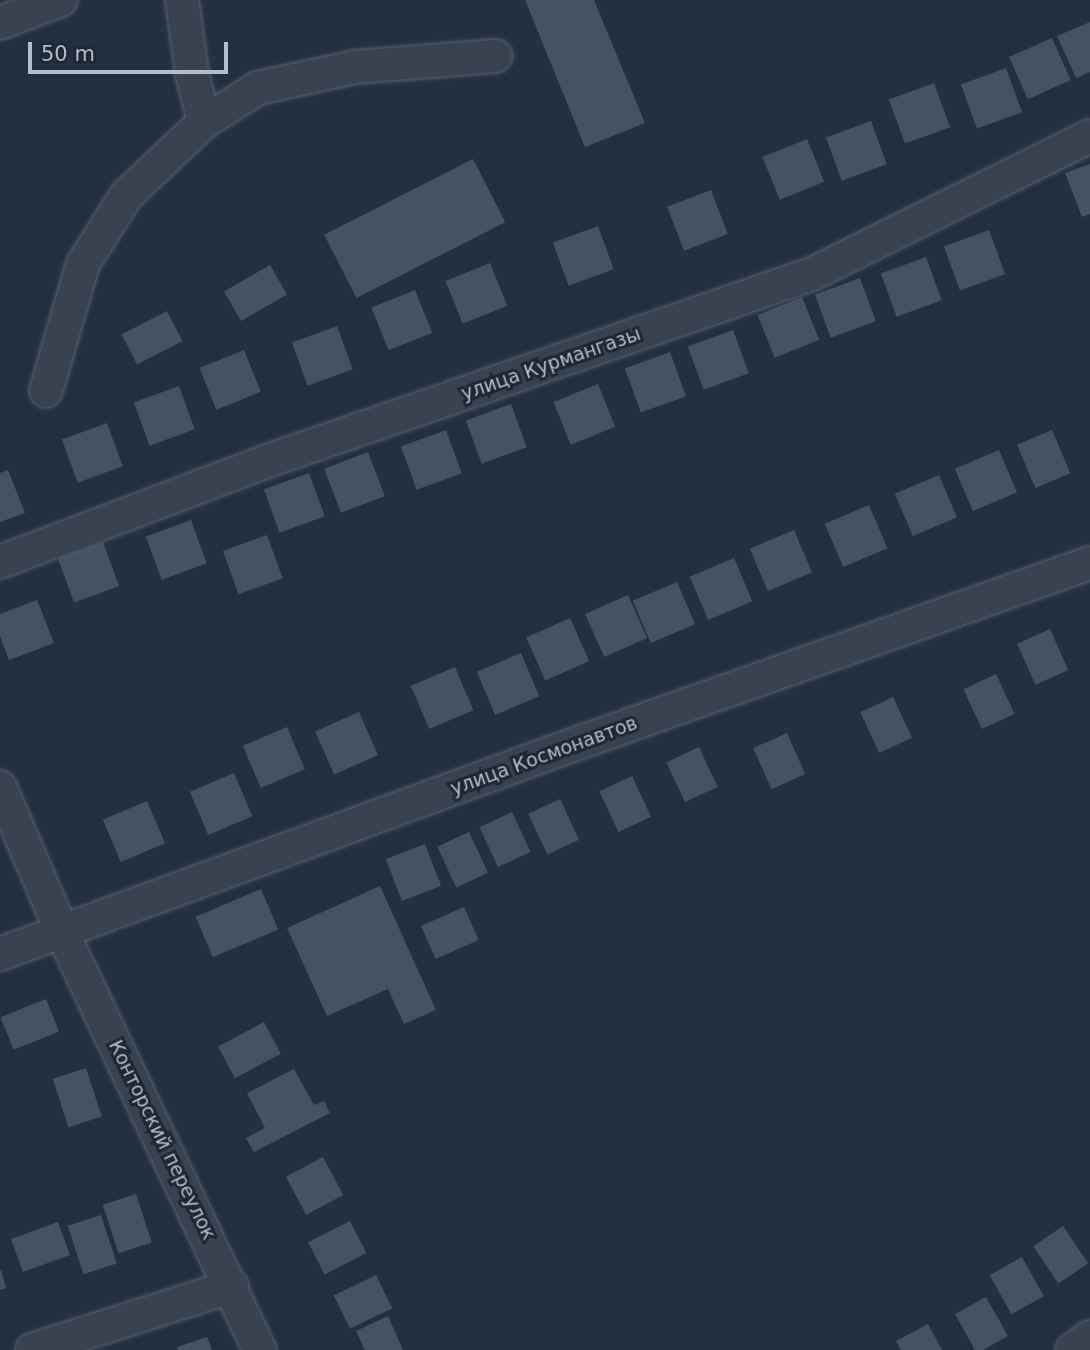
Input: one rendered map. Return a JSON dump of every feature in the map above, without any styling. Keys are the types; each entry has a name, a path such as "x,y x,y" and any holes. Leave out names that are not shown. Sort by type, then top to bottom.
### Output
{"street":[{"path":"0,23 61,0"},
{"path":"182,0 192,74 204,122"},
{"path":"46,391 83,264 126,196 204,122 258,88 355,67 496,56"},
{"name":"улица Курмангазы","path":"0,562 270,460 812,274 1090,136"},
{"name":"улица Космонавтов","path":"0,954 567,747 1090,563"},
{"name":"Конторский переулок","path":"0,787 62,932 260,1350"},
{"path":"32,1350 232,1286"},
{"path":"1072,1350 1090,1336"}],"building":[{"path":"525,0 594,0 645,123 585,147"},
{"path":"1090,22 1090,72 1076,78 1057,36"},
{"path":"1052,38 1071,80 1028,99 1009,57"},
{"path":"1006,68 1022,112 977,129 961,84"},
{"path":"934,83 950,127 905,144 889,99"},
{"path":"871,121 887,164 842,181 826,137"},
{"path":"807,139 824,182 780,200 762,157"},
{"path":"473,159 505,222 356,298 324,235"},
{"path":"1090,164 1090,214 1082,217 1065,173"},
{"path":"711,190 728,234 684,251 667,207"},
{"path":"598,226 614,269 569,286 553,242"},
{"path":"989,230 1005,274 960,291 944,246"},
{"path":"926,257 942,300 897,317 881,273"},
{"path":"490,263 507,306 463,324 445,281"},
{"path":"270,265 287,294 241,321 224,292"},
{"path":"860,278 876,321 831,338 815,294"},
{"path":"415,290 432,333 389,350 371,308"},
{"path":"802,297 819,340 775,358 757,315"},
{"path":"167,311 182,341 137,364 122,334"},
{"path":"337,326 353,369 308,386 292,342"},
{"path":"733,330 749,373 704,390 688,346"},
{"path":"244,350 261,392 216,410 199,368"},
{"path":"670,352 686,396 641,413 625,368"},
{"path":"598,384 615,427 571,445 553,402"},
{"path":"179,386 195,429 150,446 134,402"},
{"path":"511,404 527,447 482,464 466,420"},
{"path":"107,423 123,466 78,483 62,439"},
{"path":"446,430 462,473 417,490 401,446"},
{"path":"1052,430 1070,473 1035,488 1017,445"},
{"path":"999,450 1017,492 973,511 955,469"},
{"path":"368,452 385,496 341,513 324,469"},
{"path":"8,470 25,513 0,522 0,473"},
{"path":"309,473 325,516 280,533 264,489"},
{"path":"939,475 957,517 913,536 895,494"},
{"path":"869,505 887,548 843,567 825,524"},
{"path":"191,520 207,563 162,580 146,536"},
{"path":"794,530 812,572 768,591 750,549"},
{"path":"267,535 283,578 239,594 223,551"},
{"path":"103,542 119,586 74,603 58,558"},
{"path":"734,558 752,601 708,620 690,577"},
{"path":"677,582 695,624 651,643 633,601"},
{"path":"628,595 647,638 604,657 585,614"},
{"path":"37,600 54,643 9,660 0,636 0,614"},
{"path":"570,618 589,661 545,680 526,638"},
{"path":"1050,629 1068,670 1035,685 1017,644"},
{"path":"521,653 539,696 495,715 477,672"},
{"path":"455,667 473,710 429,729 411,686"},
{"path":"996,674 1015,714 982,729 963,689"},
{"path":"893,697 912,738 879,753 860,712"},
{"path":"359,712 378,755 334,774 315,732"},
{"path":"287,727 305,769 261,788 243,746"},
{"path":"787,733 805,774 772,789 753,748"},
{"path":"699,747 718,787 685,802 666,762"},
{"path":"234,773 252,816 208,835 190,792"},
{"path":"632,776 651,817 618,832 599,791"},
{"path":"560,799 579,840 547,855 528,814"},
{"path":"147,801 165,843 121,862 103,820"},
{"path":"512,812 531,852 498,867 479,827"},
{"path":"469,832 488,873 456,888 437,847"},
{"path":"425,844 441,886 402,901 386,859"},
{"path":"380,886 436,1010 404,1024 388,989 327,1016 287,928"},
{"path":"261,889 278,930 213,957 196,917"},
{"path":"464,907 479,940 436,959 421,926"},
{"path":"46,999 59,1031 14,1050 1,1017"},
{"path":"264,1022 281,1054 235,1078 218,1046"},
{"path":"86,1068 102,1117 68,1127 53,1079"},
{"path":"294,1069 314,1105 324,1101 330,1113 254,1152 246,1138 265,1128 247,1093"},
{"path":"323,1157 343,1195 306,1215 286,1177"},
{"path":"136,1194 152,1243 118,1253 103,1205"},
{"path":"101,1215 117,1264 83,1274 68,1226"},
{"path":"350,1221 366,1253 324,1274 308,1242"},
{"path":"58,1222 70,1255 23,1272 11,1239"},
{"path":"1063,1226 1088,1263 1058,1283 1033,1246"},
{"path":"1022,1257 1044,1296 1011,1314 990,1275"},
{"path":"0,1271 6,1288 0,1290"},
{"path":"376,1275 392,1308 350,1329 334,1296"},
{"path":"986,1297 1008,1336 983,1350 975,1350 955,1314"},
{"path":"388,1316 403,1350 365,1350 356,1331"},
{"path":"928,1324 942,1350 901,1350 896,1341"},
{"path":"207,1337 212,1350 178,1350 177,1347"}]}
